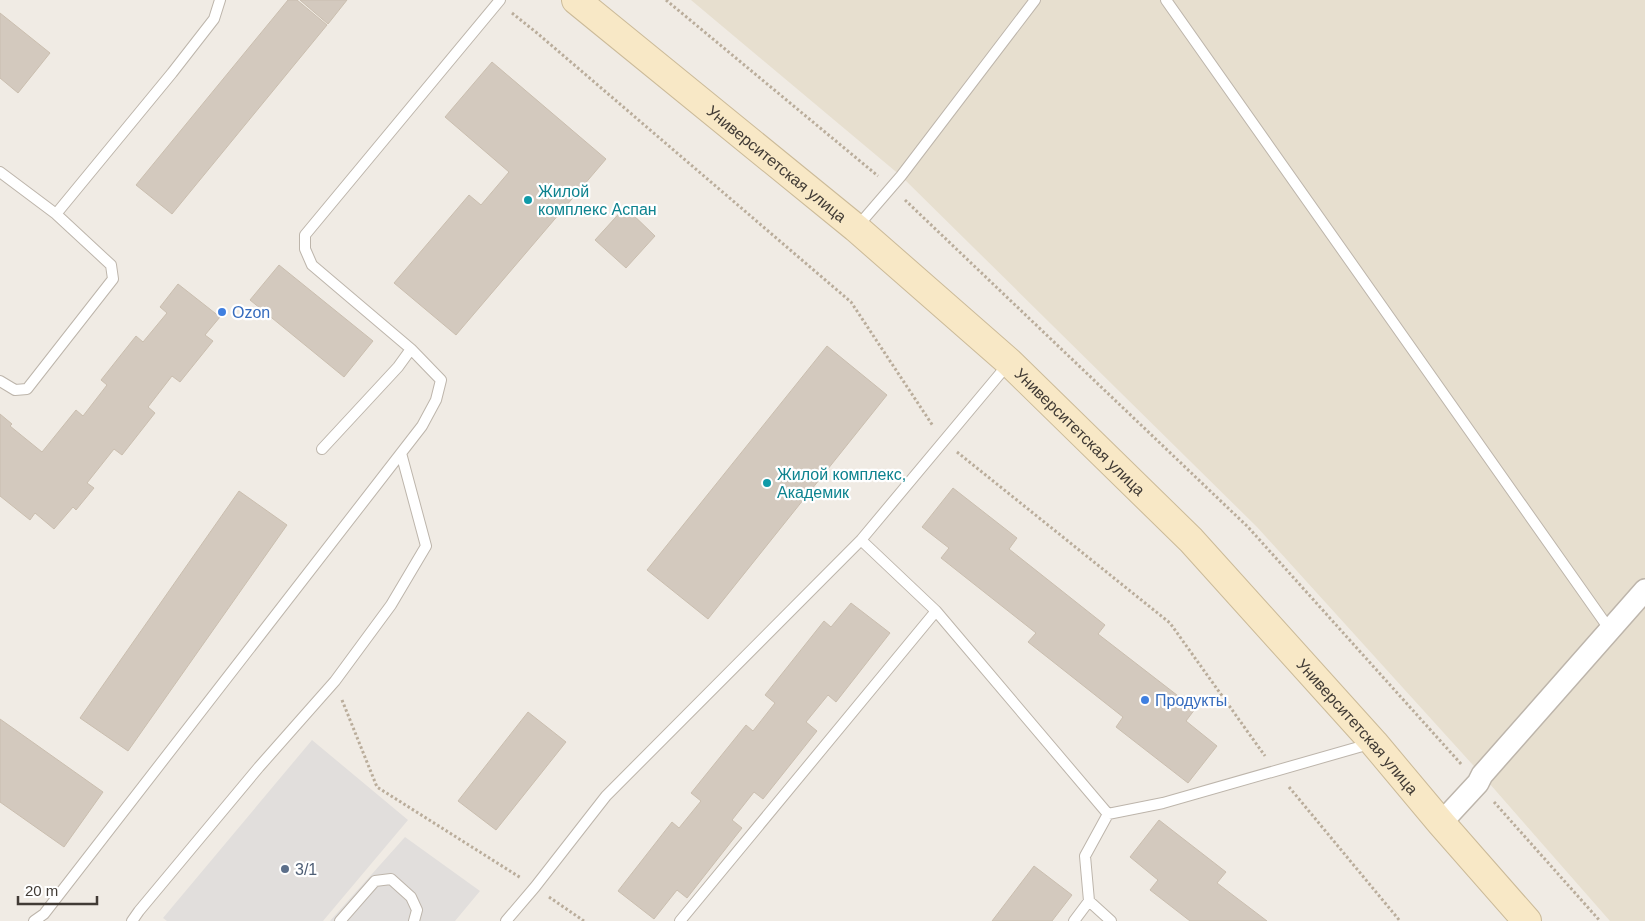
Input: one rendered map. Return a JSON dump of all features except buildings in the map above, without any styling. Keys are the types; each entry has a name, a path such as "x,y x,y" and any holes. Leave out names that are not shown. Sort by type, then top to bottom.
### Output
{"main road":[{"name":"Университетская улица","path":"576,0 856,228 1009,362 1191,540 1374,743 1527,921"}],"street":[{"path":"1441,823 1478,784 1482,775 1645,590"}],"lane":[{"path":"56,214 214,19 220,0"},
{"path":"856,228 892,188 1035,0"},
{"path":"1166,0 1610,630"},
{"path":"34,921 44,914 422,426 436,400 441,380 411,349 312,265 305,249 305,235 499,1"},
{"path":"0,380 15,390 27,389 112,280 111,265 56,214 1,174"},
{"path":"322,450 398,367 411,349"},
{"path":"506,921 606,796 861,540 1009,362"},
{"path":"132,921 260,767 335,681 391,605 426,546 401,453"},
{"path":"861,540 936,611 1108,814"},
{"path":"680,921 936,611"},
{"path":"1110,921 1089,901 1085,856 1108,814 1163,803 1374,743"},
{"path":"340,921 376,881 391,879 410,897 417,910 414,921"},
{"path":"1074,921 1089,901"}],"path":[{"path":"666,0 892,188 1248,528 1600,921"},
{"path":"499,1 851,302 944,441 1170,624 1276,771 1400,921"},
{"path":"335,681 377,787 535,887 584,921"}],"shaded area":[{"path":"691,0 1645,0 1645,921 1610,921 1482,775 1257,527 901,176"},
{"name":"3/1","path":"312,740 408,820 323,921 167,921 163,918"},
{"path":"405,837 480,891 455,921 330,921"}],"place":[{"name":"Жилой комплекс Аспан","path":"528,200"},
{"name":"Ozon","path":"222,312"},
{"name":"Жилой комплекс, Академик","path":"767,483"},
{"name":"Продукты","path":"1145,700"},
{"name":"3/1","path":"285,869"}]}
